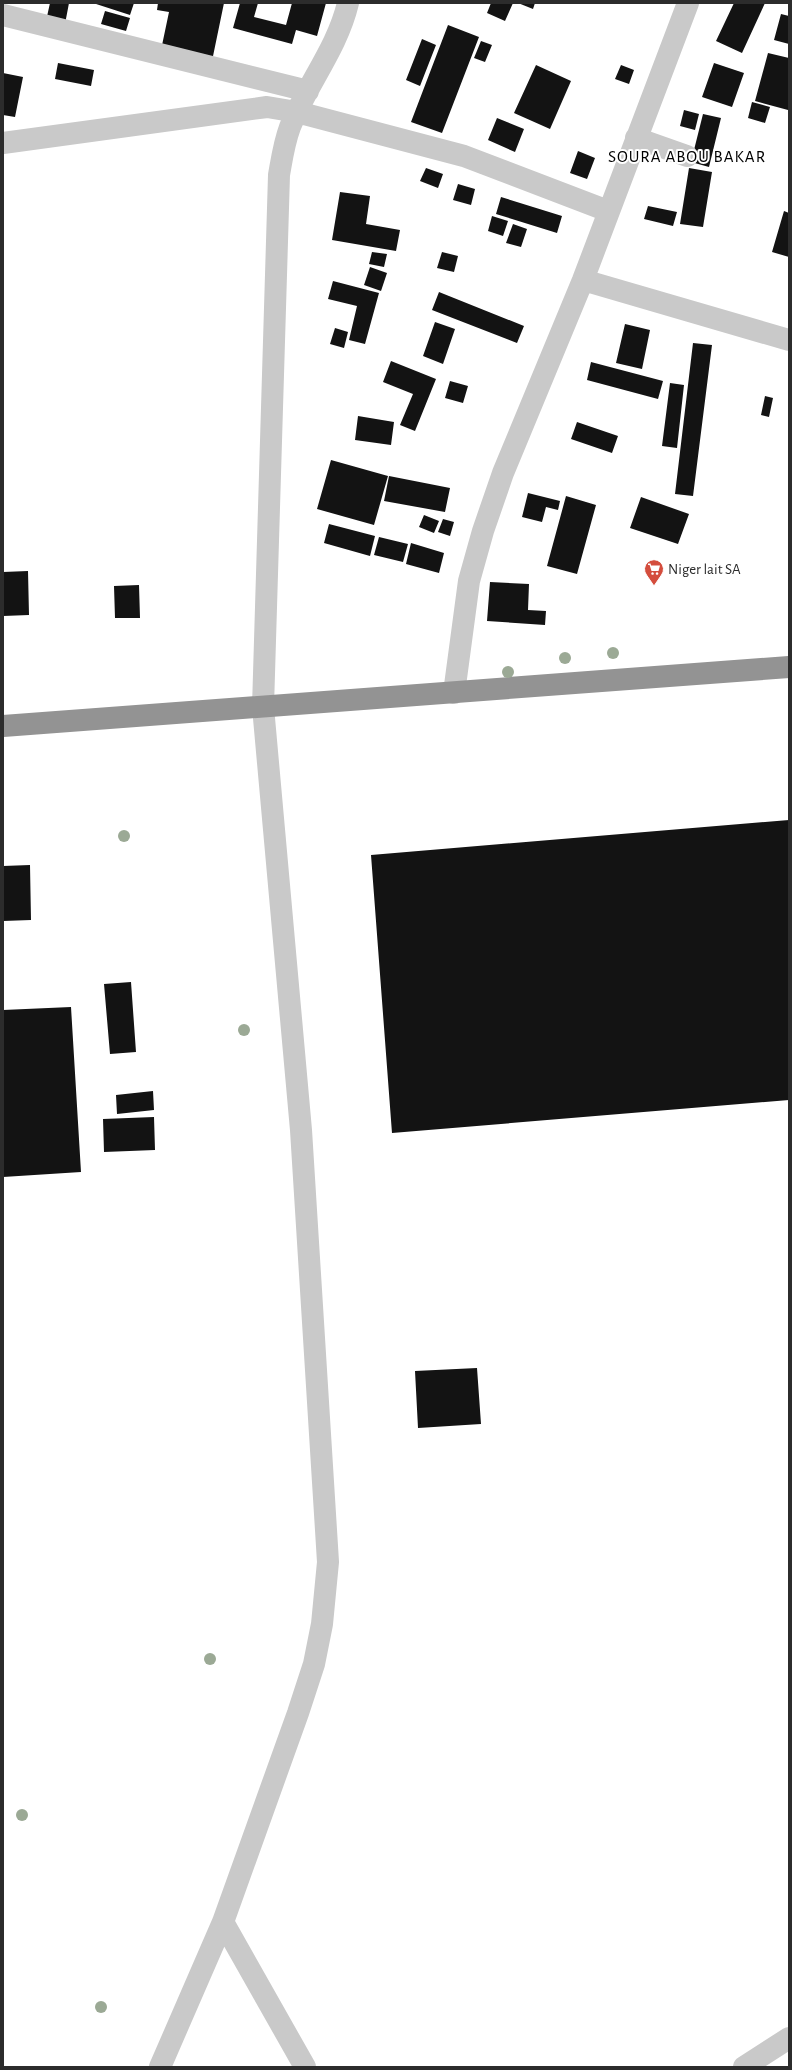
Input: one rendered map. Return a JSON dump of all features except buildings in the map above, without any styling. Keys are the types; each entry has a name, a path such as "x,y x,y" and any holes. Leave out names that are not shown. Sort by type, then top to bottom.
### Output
{"highway":[{"path":"3,726 789,667"}],"street":[{"path":"160,2067 223,1922 298,1713 314,1664 322,1624 328,1562 301,1130 263,707 279,174 283,147 297,112 333,46 344,19 348,3"},
{"path":"454,693 469,581 483,531 503,473 583,280 688,3"},
{"path":"3,15 308,91"},
{"path":"3,143 267,107 297,112 464,156 608,211"},
{"path":"636,138 687,156"},
{"path":"583,280 789,340"},
{"path":"223,1922 305,2067"},
{"path":"744,2067 789,2038"},
{"path":"292,2045 294,2067"}],"place":[{"name":"Niger lait SA","path":"654,586"}],"district":[{"name":"SOURA ABOU BAKAR","path":"687,156"}]}
